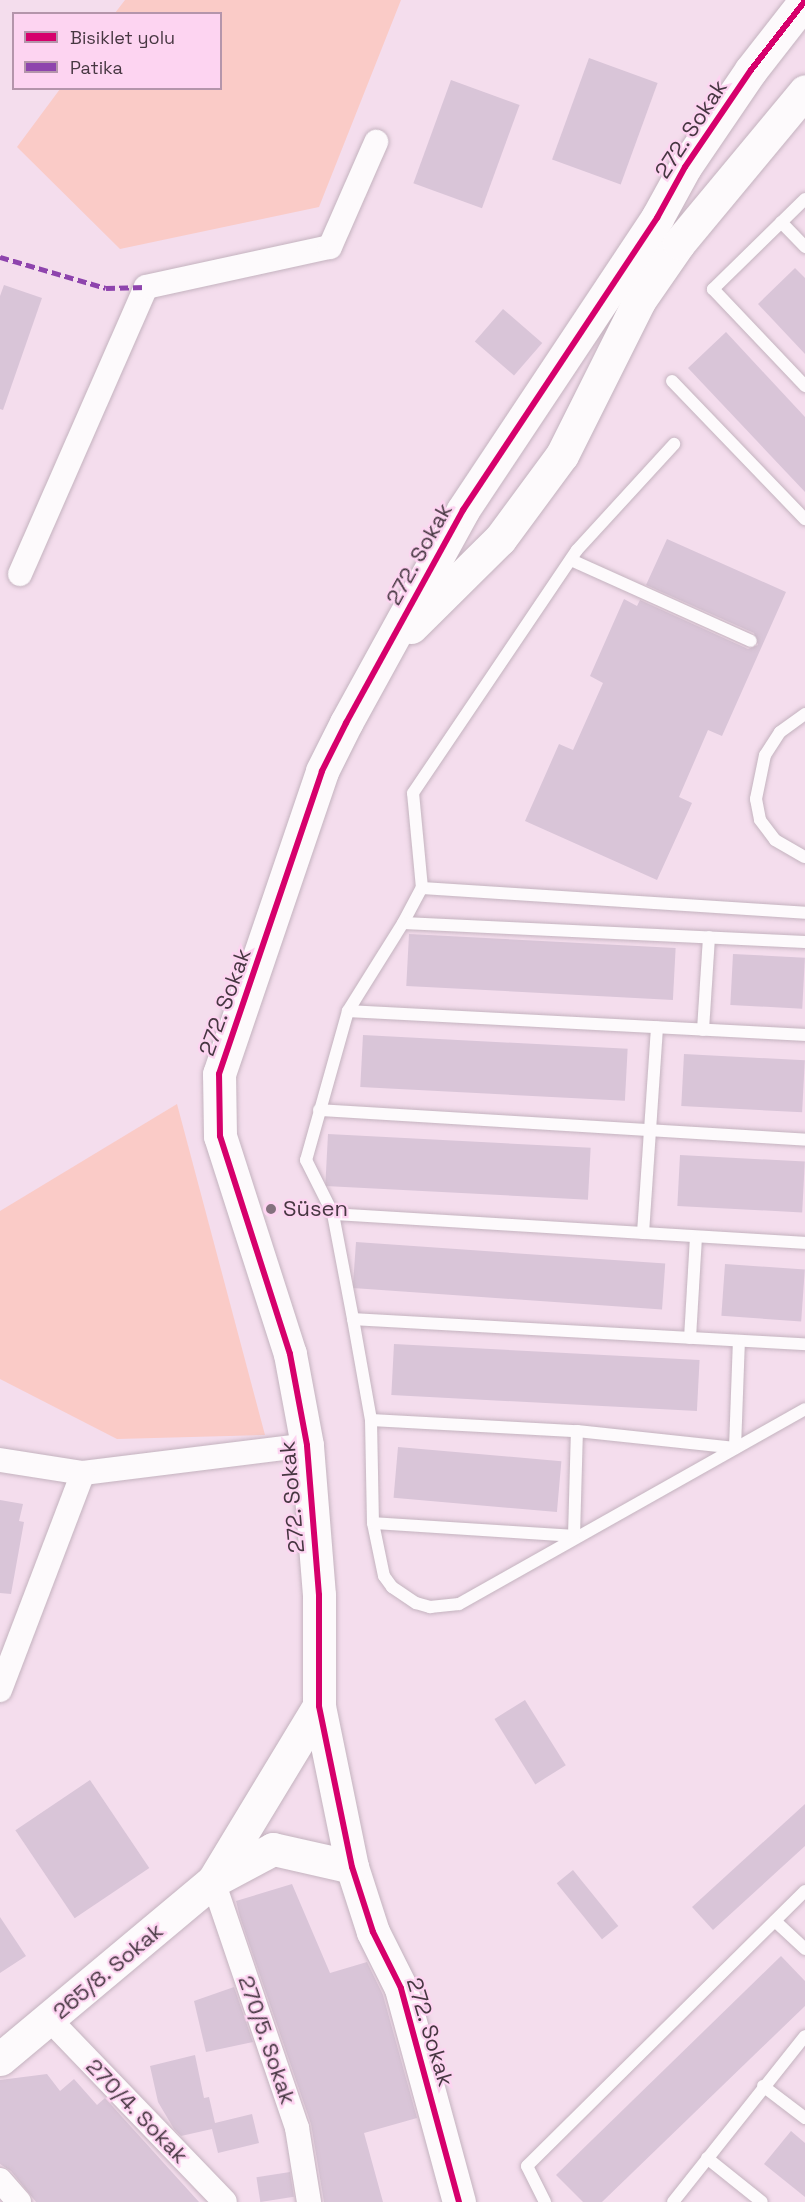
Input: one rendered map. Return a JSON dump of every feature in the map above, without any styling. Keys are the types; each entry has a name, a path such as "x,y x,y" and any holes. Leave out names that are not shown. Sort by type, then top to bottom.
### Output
{"street":[{"name":"272. Sokak","path":"459,2202 401,1988 373,1932 352,1868 318,1707 319,1595 307,1445 290,1354 220,1136 219,1074 322,771 384,654 463,510 657,218 691,157 751,70 805,1"},
{"name":"272. Sokak","path":"384,654 500,539 562,455 639,301 679,243 805,91"},
{"path":"20,574 146,287 330,247 376,142"},
{"path":"657,218 679,243"},
{"path":"0,1460 83,1473 307,1445"},
{"path":"0,1690 83,1473"},
{"name":"265/8. Sokak","path":"213,1881 318,1707"},
{"name":"265/8. Sokak","path":"0,2059 50,2020 213,1881 273,1849 352,1868"},
{"name":"270/5. Sokak","path":"213,1881 297,2128 309,2202"},
{"name":"270/4. Sokak","path":"50,2020 225,2202"},
{"path":"0,2180 19,2202"}],"lane":[{"path":"805,199 713,289 805,386"},
{"path":"781,222 805,247"},
{"path":"672,381 805,519"},
{"path":"674,444 571,560 413,793 422,888 348,1011 306,1160 333,1214 371,1420 373,1523 384,1576 403,1597 430,1607 459,1604 574,1536 805,1409"},
{"path":"571,560 751,641"},
{"path":"805,714 780,732 765,754 756,799 760,820 775,840 805,857"},
{"path":"422,888 805,913"},
{"path":"403,923 805,942"},
{"path":"703,1029 709,937"},
{"path":"348,1011 805,1035"},
{"path":"643,1233 657,1027"},
{"path":"319,1110 805,1140"},
{"path":"333,1214 805,1243"},
{"path":"690,1338 696,1236"},
{"path":"353,1319 805,1344"},
{"path":"735,1448 739,1341"},
{"path":"371,1420 577,1431 735,1448"},
{"path":"574,1536 577,1431"},
{"path":"373,1523 574,1536"},
{"path":"545,2202 527,2166 805,1892"},
{"path":"775,1921 805,1949"},
{"path":"673,2202 805,2036"},
{"path":"764,2086 805,2118"},
{"path":"707,2158 762,2202"}],"shaded area":[{"path":"125,0 401,0 319,207 120,249 17,147 59,90 222,90 222,12 116,12"},
{"path":"177,1104 265,1435 117,1439 0,1379 0,1211"}],"building":[{"path":"589,58 658,83 621,184 552,159"},
{"path":"451,80 520,105 482,208 413,183"},
{"path":"795,268 805,278 805,354 758,304"},
{"path":"4,285 42,298 3,410 0,409 0,296"},
{"path":"503,309 542,343 514,376 475,341"},
{"path":"726,332 805,417 805,492 688,368"},
{"path":"667,539 786,592 722,736 708,730 679,797 692,803 657,880 525,821 559,744 573,750 603,683 590,676 624,599 637,606 640,600 748,649 758,645 754,633 646,585"},
{"path":"409,934 676,948 673,1000 406,986"},
{"path":"733,954 805,958 802,1009 730,1005"},
{"path":"363,1035 628,1049 625,1101 360,1087"},
{"path":"684,1054 805,1060 802,1112 681,1106"},
{"path":"328,1134 591,1148 588,1200 325,1186"},
{"path":"680,1155 805,1162 802,1212 677,1206"},
{"path":"356,1242 665,1264 662,1310 353,1288"},
{"path":"725,1264 805,1270 801,1321 721,1316"},
{"path":"394,1344 700,1360 697,1411 391,1395"},
{"path":"398,1447 561,1461 557,1512 394,1498"},
{"path":"0,1500 23,1504 19,1521 24,1522 11,1594 0,1593"},
{"path":"525,1700 566,1765 535,1784 494,1719"},
{"path":"90,1780 149,1868 75,1918 15,1830"},
{"path":"805,1804 805,1846 713,1930 692,1907"},
{"path":"573,1870 618,1926 602,1939 557,1883"},
{"path":"292,1884 330,1973 367,1962 383,1995 417,2118 364,2133 383,2202 324,2202 311,2124 240,1917 236,1901"},
{"path":"0,1917 26,1956 0,1973"},
{"path":"781,1956 805,1981 805,2006 602,2202 583,2202 556,2175"},
{"path":"234,1987 253,2042 206,2052 194,2001"},
{"path":"195,2055 204,2098 209,2097 215,2123 252,2114 259,2143 218,2153 212,2129 181,2136 174,2129 158,2102 150,2066"},
{"path":"47,2074 60,2091 74,2079 97,2105 105,2098 199,2202 36,2202 11,2171 0,2164 0,2080"},
{"path":"791,2131 805,2143 805,2197 764,2164"},
{"path":"290,2172 294,2197 260,2202 256,2177"}],"marked path":[{"path":"0,257 106,288 146,287"}],"cycle path":[{"path":"459,2202 401,1988 373,1932 352,1867 319,1706 319,1595 307,1445 290,1354 220,1136 219,1074 322,771 346,723 463,510 657,218 685,167 751,70 805,1"}],"place":[{"name":"Süsen","path":"271,1209"}]}
